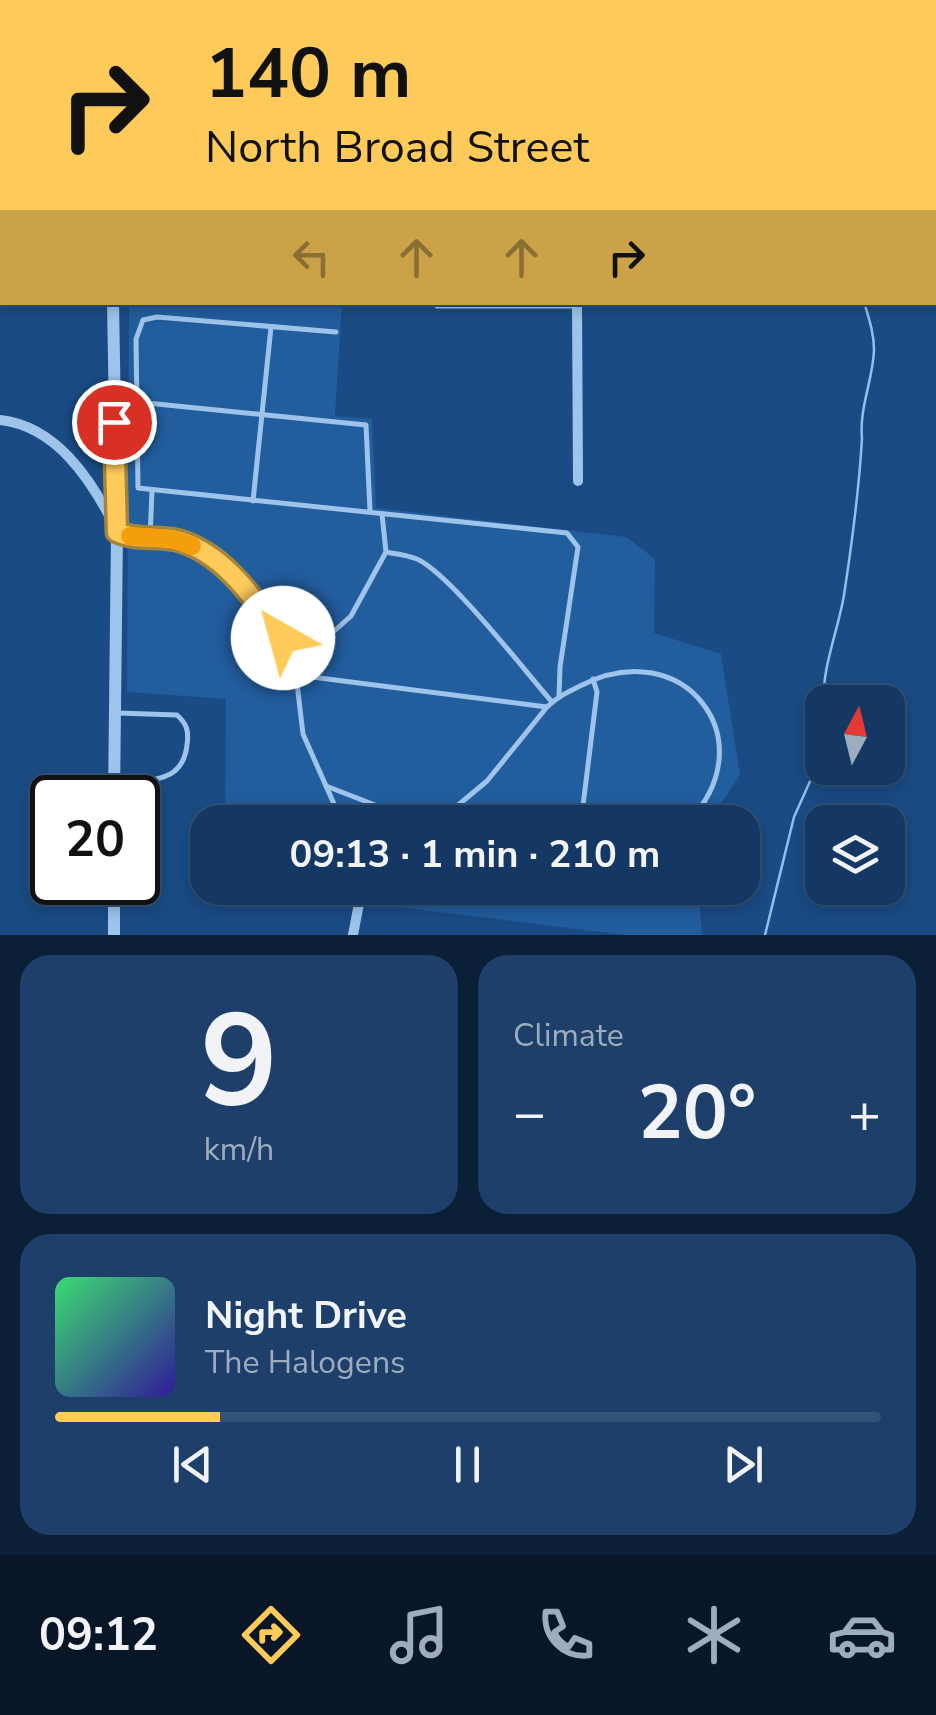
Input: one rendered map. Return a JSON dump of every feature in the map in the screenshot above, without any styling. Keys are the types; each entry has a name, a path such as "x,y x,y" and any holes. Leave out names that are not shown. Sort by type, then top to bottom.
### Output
{"street":[{"path":"114,305 114,775"},
{"path":"577,305 578,480"},
{"path":"0,420 25,425 53,441 94,490 117,532"},
{"path":"114,905 114,935"},
{"path":"353,935 359,905"}],"lane":[{"path":"336,332 157,317 143,320 136,339 136,484 142,490 550,530 574,537 578,547 559,696"},
{"path":"254,500 272,326"},
{"path":"137,402 366,425 370,512"},
{"path":"150,538 152,491"},
{"path":"294,658 344,625 386,552 382,514"},
{"path":"117,532 180,541 212,556 260,607 294,658 302,734 334,805"},
{"path":"386,552 415,558 449,586 550,704"},
{"path":"458,805 487,782 559,696 612,672 659,673 684,686 705,705 716,733 718,762 703,805"},
{"path":"296,675 550,704"},
{"path":"583,805 597,692 593,679"},
{"path":"114,713 177,716 186,725 186,753 176,772 160,779"},
{"path":"326,786 375,805"}],"shaded area":[{"path":"129,305 342,305 335,416 372,419 376,508 626,537 655,559 654,633 721,654 740,775 720,805 225,805 226,699 127,692"},
{"path":"384,905 699,905 702,935 625,935"}],"waterway":[{"path":"824,685 850,556 862,416 873,361 873,338 865,305"},
{"path":"765,935 794,817 808,785"}],"slow traffic":[{"path":"130,536 172,539 192,546"}],"route":[{"path":"114,422 117,532 172,539 212,556 283,638"}]}
